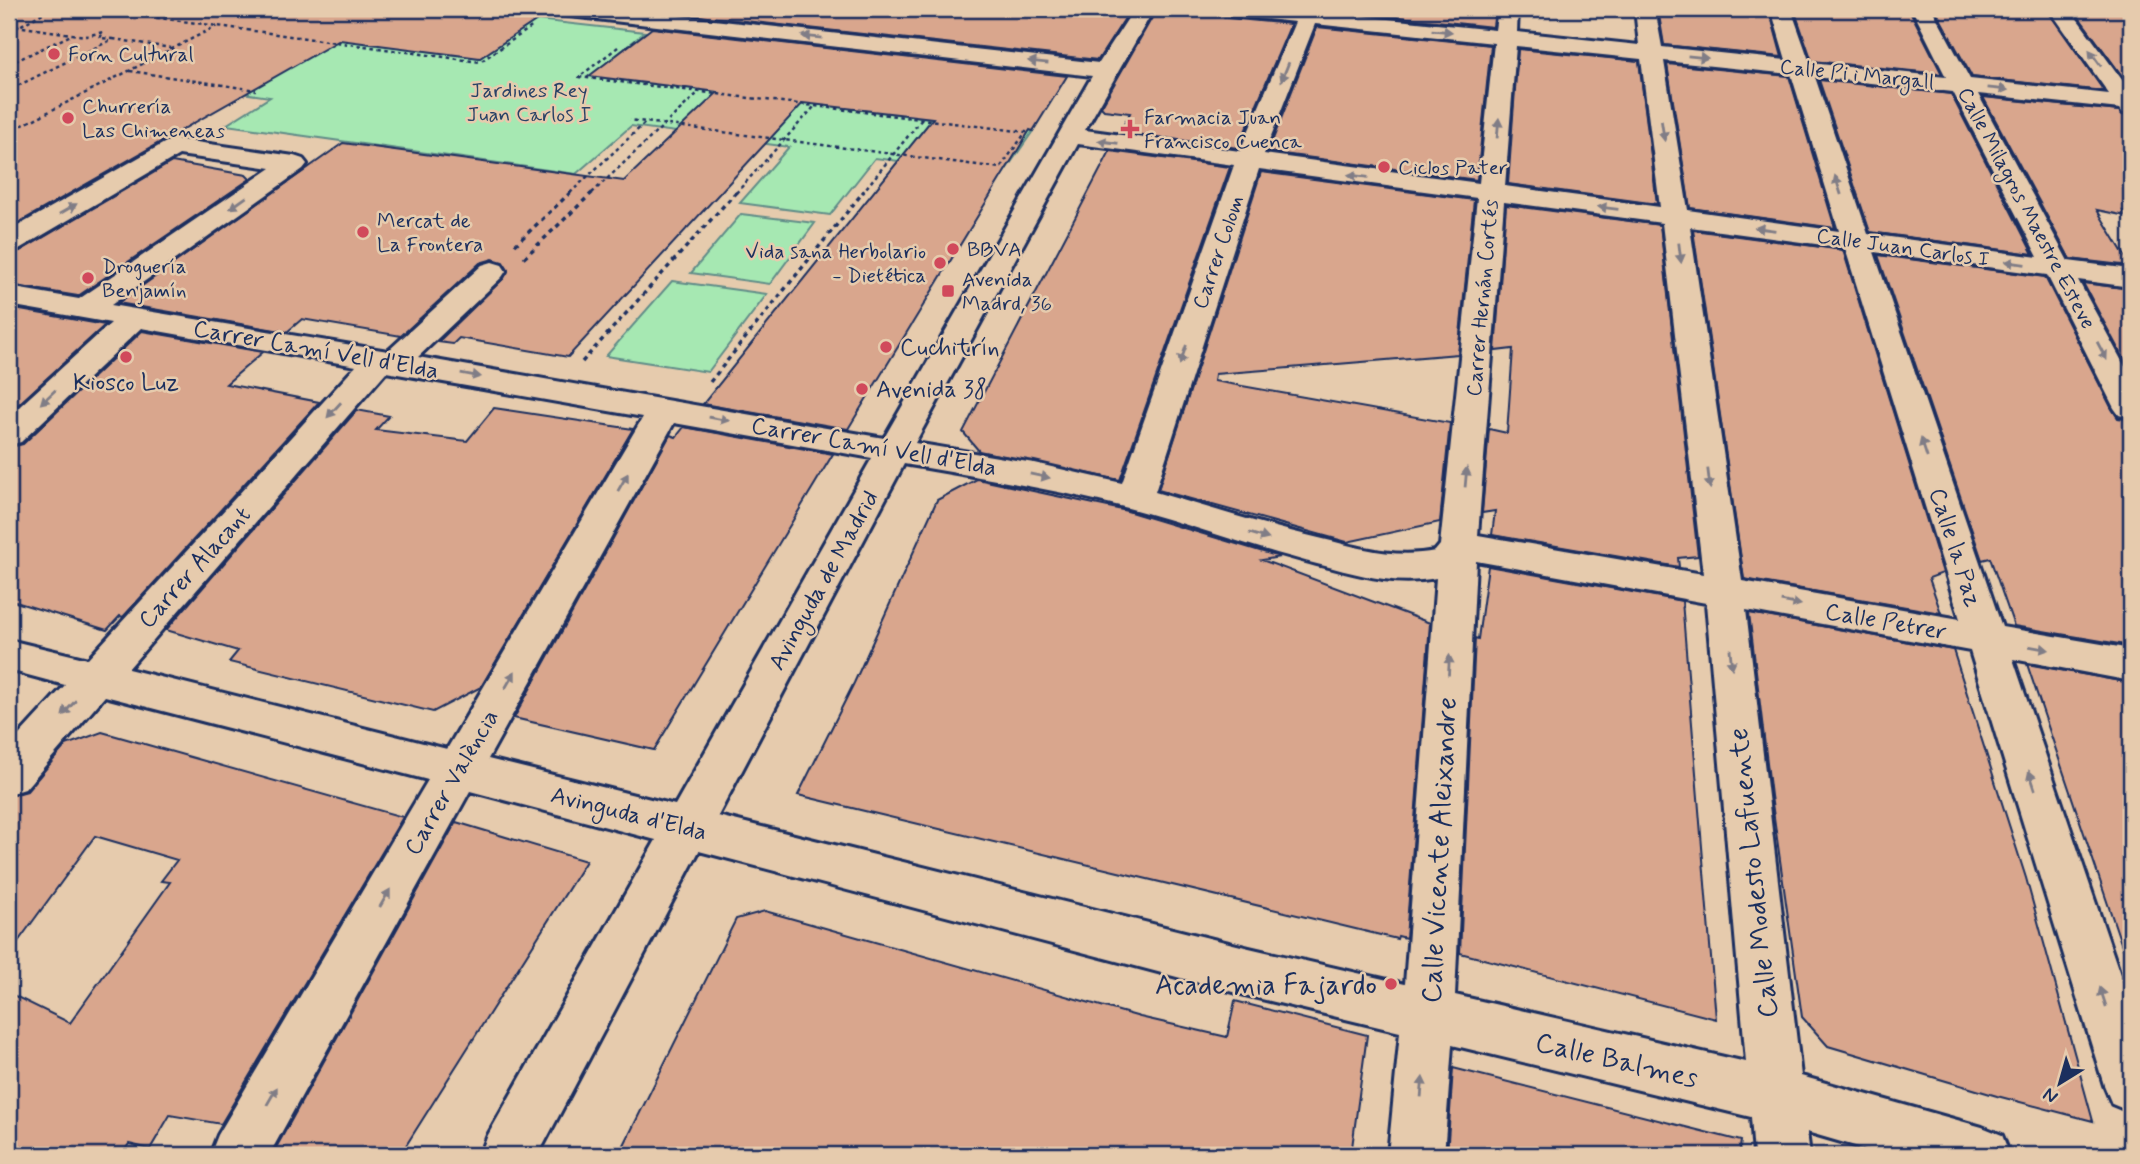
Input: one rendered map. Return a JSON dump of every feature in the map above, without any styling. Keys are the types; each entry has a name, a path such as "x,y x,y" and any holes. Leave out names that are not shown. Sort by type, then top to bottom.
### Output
{"street":[{"path":"561,9 1106,71"},
{"path":"751,31 778,9"},
{"name":"Avinguda de Madrid","path":"508,1155 894,450 1106,71 1144,9"},
{"name":"Calle Pi i Margall","path":"1228,9 1507,23 1582,44 2130,105"},
{"path":"1645,9 1651,52"},
{"name":"Calle la Paz","path":"1781,9 2131,1085"},
{"name":"Calle Milagros Maestre Esteve","path":"1922,9 2131,408"},
{"path":"2059,9 2130,105"},
{"name":"Carrer Colom","path":"1135,498 1248,162 1309,14"},
{"name":"Carrer Hernán Cortés","path":"1460,545 1507,23"},
{"name":"Calle Modesto Lafuente","path":"1651,52 1668,161 1724,591 1782,1155"},
{"name":"Calle Juan Carlos I","path":"1071,136 1248,162 2131,278"},
{"path":"9,243 175,147 294,164 85,309"},
{"name":"Carrer Alacant","path":"9,776 388,360 501,260"},
{"name":"Carrer Camí Vell d'Elda","path":"9,296 388,360 684,400 894,450 1034,475 1135,498 1272,540 1379,566 1417,568 1447,562 1460,545"},
{"path":"9,434 134,318"},
{"name":"Carrer València","path":"238,1155 458,770 684,400"},
{"path":"1460,545 1724,591"},
{"name":"Calle Vicente Aleixandre","path":"1416,1155 1428,1016 1455,580 1460,545"},
{"name":"Calle Petrer","path":"1724,591 2131,665"},
{"name":"Avinguda d'Elda","path":"9,654 1249,972"},
{"name":"Calle Balmes","path":"1249,972 1775,1096 1982,1155"}],"path":[{"path":"9,32 50,9"},
{"path":"94,9 480,62 539,22"},
{"path":"9,25 86,36 103,32 100,38 173,48"},
{"path":"9,132 218,25"},
{"path":"9,64 73,34"},
{"path":"9,90 113,39"},
{"path":"623,43 579,77 1026,132 1000,168 630,120"},
{"path":"129,71 256,90"},
{"path":"521,261 698,92"},
{"path":"575,369 814,106"},
{"path":"684,400 922,119"},
{"path":"501,260 647,122"}],"green space":[{"name":"Jardines Rey Juan Carlos I","path":"34,9 108,9 480,58 537,20 645,32 590,76 1033,131 1003,174 875,158 830,215 740,203 789,147 631,126 576,174 226,125 270,97 133,77 9,141 9,16 20,18"},
{"path":"741,214 815,223 770,284 691,273"},
{"path":"672,281 767,294 708,372 606,356"}],"building":[{"path":"9,9 450,9 537,20 480,58 340,40 9,228"},
{"path":"677,9 1131,9 1098,60 672,13"},
{"path":"1157,9 1215,9 1219,15 1227,18 1291,24 1238,148 1120,132 1130,113 1104,110 1101,107"},
{"path":"1323,9 1495,9 1493,27"},
{"path":"1658,9 1769,9 1782,57 1664,45"},
{"path":"1794,9 1909,9 1942,74 1812,61"},
{"path":"1935,9 2046,9 2104,91 1972,77"},
{"path":"2073,9 2131,9 2131,88"},
{"path":"1317,27 1491,45 1477,180 1268,152"},
{"path":"652,28 1067,76 1033,131 1030,130 848,429 703,404 933,118 803,103 568,357 459,338 453,344 438,342 504,278 508,270 503,262 493,259 480,263 401,336 302,319 287,332 118,303 343,143 624,181 718,92 589,76"},
{"path":"1518,49 1639,61 1657,204 1508,184"},
{"path":"1667,64 1789,76 1835,228 1690,208"},
{"path":"1819,80 1951,94 2033,254 1870,232"},
{"path":"1983,97 2119,111 2131,117 2131,212 2123,211 2126,216 2097,210 2131,266 2070,259"},
{"path":"1110,151 1230,167 1120,480 979,451 963,432"},
{"path":"172,162 246,175 250,179 78,296 9,285 9,253 20,251"},
{"path":"1261,172 1474,200 1458,354 1215,374 1214,381 1450,423 1440,522 1347,542 1158,490"},
{"path":"1506,205 1660,225 1698,556 1678,558 1679,567 1492,535 1495,511 1482,513 1489,429 1507,433 1513,349 1495,351"},
{"path":"1693,230 1843,250 1943,573 1929,578 1941,613 1744,579"},
{"path":"1878,255 2045,277 2112,409 2118,418 2131,420 2131,646 2014,626 1990,558 1982,560"},
{"path":"2083,283 2131,289 2131,373"},
{"path":"9,308 105,325 9,413"},
{"path":"142,331 263,352 226,384 319,402 123,617 120,616 107,630 9,600 9,447 23,444"},
{"path":"494,408 633,429 481,687 433,712 229,662 238,651 166,630 357,410 389,416 376,430 467,441"},
{"path":"684,427 833,454 654,750 514,718 670,435 676,437"},
{"path":"977,479 1127,511 1280,557 1262,560 1430,623 1406,938 1398,936 1397,939 798,795 854,683 937,500"},
{"path":"1488,566 1682,601 1716,1019 1460,953 1475,638 1478,639"},
{"path":"1749,613 1953,650 2026,878 2093,1121 1828,1046 1802,1017"},
{"path":"2027,664 2131,683 2131,948 2123,949"},
{"path":"102,732 403,817 221,1124 170,1115 150,1149 129,1144 121,1155 9,1155 9,993 70,1023 170,882 161,881 177,860 95,836 9,954 9,796 27,791 66,745"},
{"path":"456,822 586,861 400,1155 272,1155"},
{"path":"765,911 1140,1017 1227,1037 1235,1001 1367,1035 1351,1155 619,1155 736,919"},
{"path":"1453,1068 1741,1141 1739,1155 1447,1155"}],"place":[{"name":"Forn Cultural","path":"54,54"},
{"name":"Churrería Las Chimeneas","path":"68,118"},
{"name":"Farmacia Juan Francisco Cuenca","path":"1130,129"},
{"name":"Ciclos Pater","path":"1384,167"},
{"name":"Mercat de La Frontera","path":"363,232"},
{"name":"BBVA","path":"953,249"},
{"name":"Vida sana Herbolario - Dietética","path":"940,263"},
{"name":"Droguería Benjamín","path":"88,278"},
{"name":"Avenida Madrd, 36","path":"948,291"},
{"name":"Cuchitrín","path":"886,347"},
{"name":"Kiosco Luz","path":"126,357"},
{"name":"Avenida 38","path":"862,389"},
{"name":"Academia Fajardo","path":"1391,984"}]}
